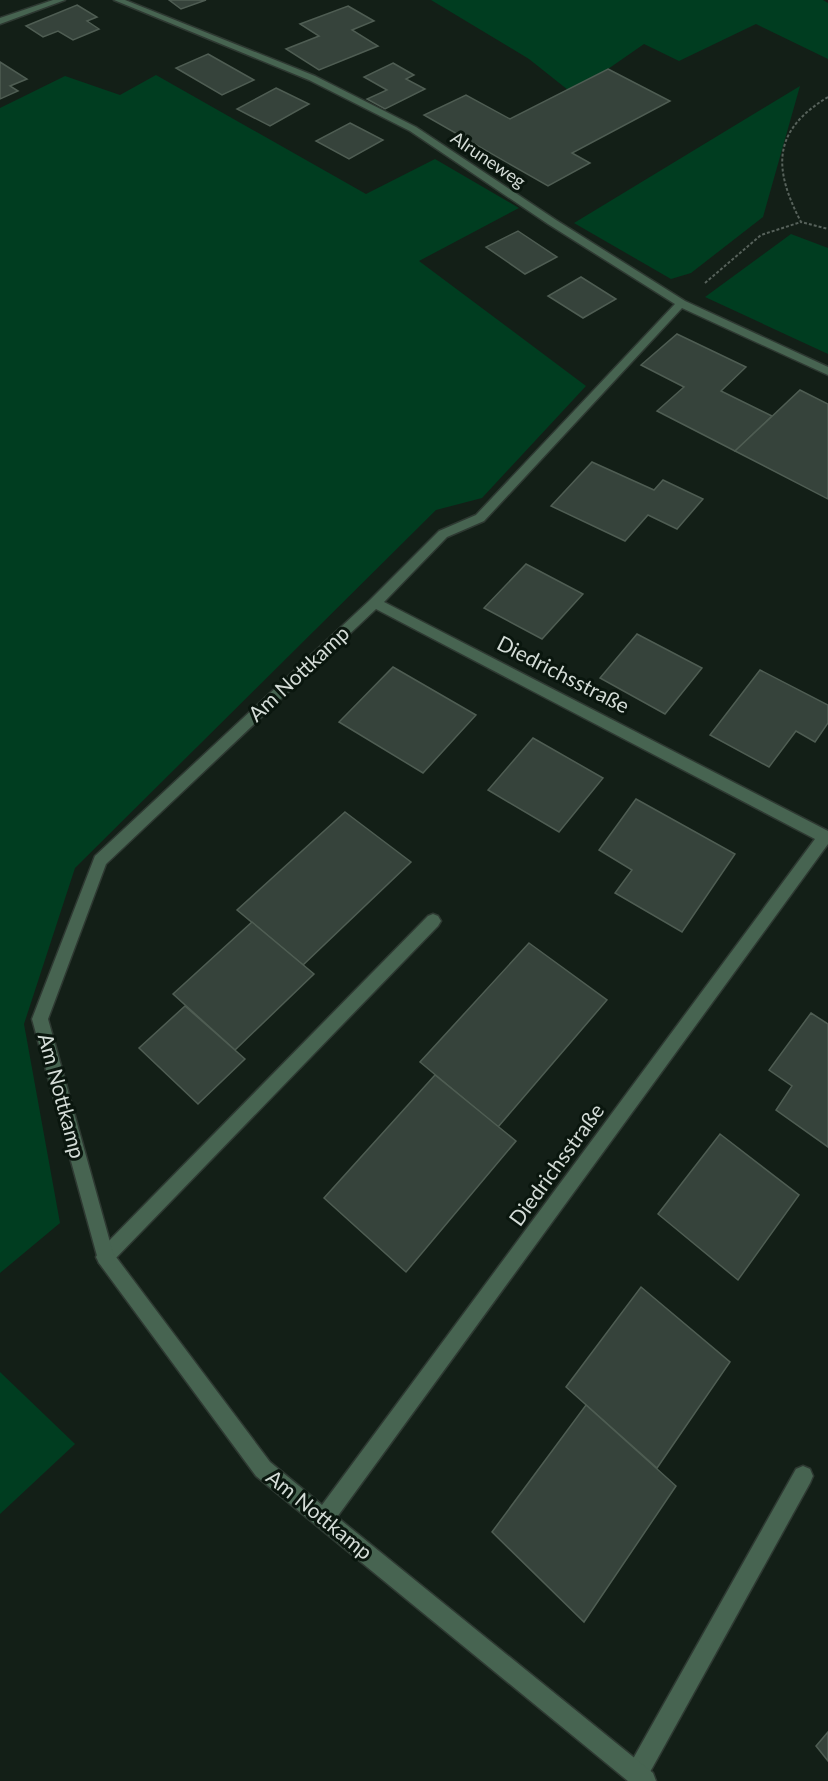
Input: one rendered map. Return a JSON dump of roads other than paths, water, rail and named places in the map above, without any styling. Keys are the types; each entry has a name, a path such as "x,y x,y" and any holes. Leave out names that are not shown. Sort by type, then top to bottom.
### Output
{"street":[{"path":"0,21 61,0"},
{"name":"Alruneweg","path":"118,0 312,78 413,129 552,222 681,303 828,371"},
{"name":"Am Nottkamp","path":"681,303 480,518 443,534 375,603 100,860 40,1019 105,1257 263,1469 641,1778 803,1476"},
{"name":"Diedrichsstraße","path":"324,1519 827,838 375,603"},
{"path":"105,1257 433,921"}]}
